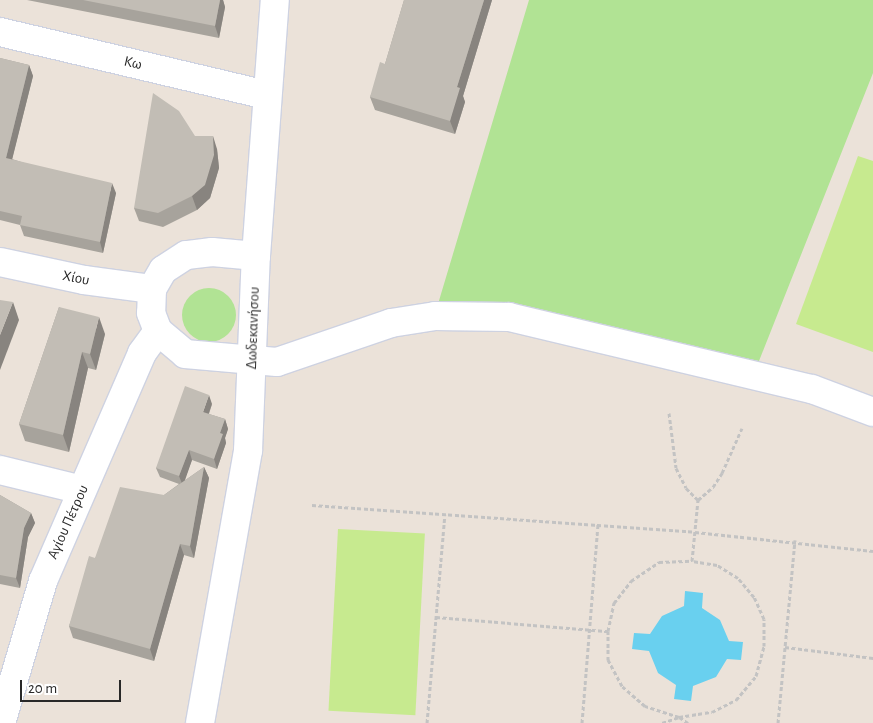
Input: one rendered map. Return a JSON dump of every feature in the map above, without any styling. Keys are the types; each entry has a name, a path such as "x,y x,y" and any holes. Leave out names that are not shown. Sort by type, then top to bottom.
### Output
{"street":[{"name":"Δωδεκανήσου","path":"200,723 214,653 248,451 256,256 266,95 275,0"},
{"name":"Κω","path":"0,32 266,95"},
{"path":"256,256 212,252 186,255 163,270 152,289 151,312 158,331 185,354 277,362 391,323 426,317 509,317 812,389 873,412"},
{"name":"Χίου","path":"0,262 84,280 152,289"},
{"name":"Αγίου Πέτρου","path":"1,723 42,581 142,353 158,331"},
{"path":"0,470 82,490"}],"path":[{"path":"669,413 676,468 686,488 698,500"},
{"path":"692,560 698,500 713,487 722,473 742,428"},
{"path":"312,505 795,540 873,551"},
{"path":"427,723 445,515"},
{"path":"582,723 598,526"},
{"path":"778,723 795,540"},
{"path":"662,723 679,716 712,712 736,700 756,676 764,646 764,619 754,597 738,578 717,565 692,560 659,562 631,581 614,603 608,631 608,660 622,686 645,706 679,716 688,723"},
{"path":"436,617 608,631"},
{"path":"785,647 873,658"}],"green space":[{"path":"529,0 873,0 873,73 759,361 512,310 438,304"},
{"path":"858,156 873,161 873,352 796,324"},
{"path":"209,288 219,290 228,296 234,305 236,315 234,325 228,334 219,340 209,342 199,340 190,334 184,325 182,315 184,305 190,296 199,290"},
{"path":"338,529 425,534 415,715 328,711"}],"water":[{"path":"685,591 703,593 702,608 720,620 729,641 743,642 741,660 727,659 716,677 693,686 691,701 674,699 676,685 658,673 649,651 632,649 634,633 650,634 662,616 684,606"}],"building":[{"path":"83,0 220,0 215,26"},
{"path":"404,0 484,0 457,87 460,88 450,121 370,97 380,62 385,64"},
{"path":"0,58 29,65 6,158 112,183 100,242 20,225 22,216 0,211"},
{"path":"153,93 179,111 195,136 213,136 214,155 205,185 192,196 158,213 134,208"},
{"path":"0,300 13,302 0,335"},
{"path":"59,307 99,317 90,354 82,352 63,435 19,424"},
{"path":"185,386 209,395 203,412 225,419 220,433 223,434 214,459 189,450 179,476 156,468"},
{"path":"204,467 190,546 180,544 150,649 69,626 89,556 95,558 120,487 164,495"},
{"path":"0,495 31,513 24,528 16,578 0,575"}]}
